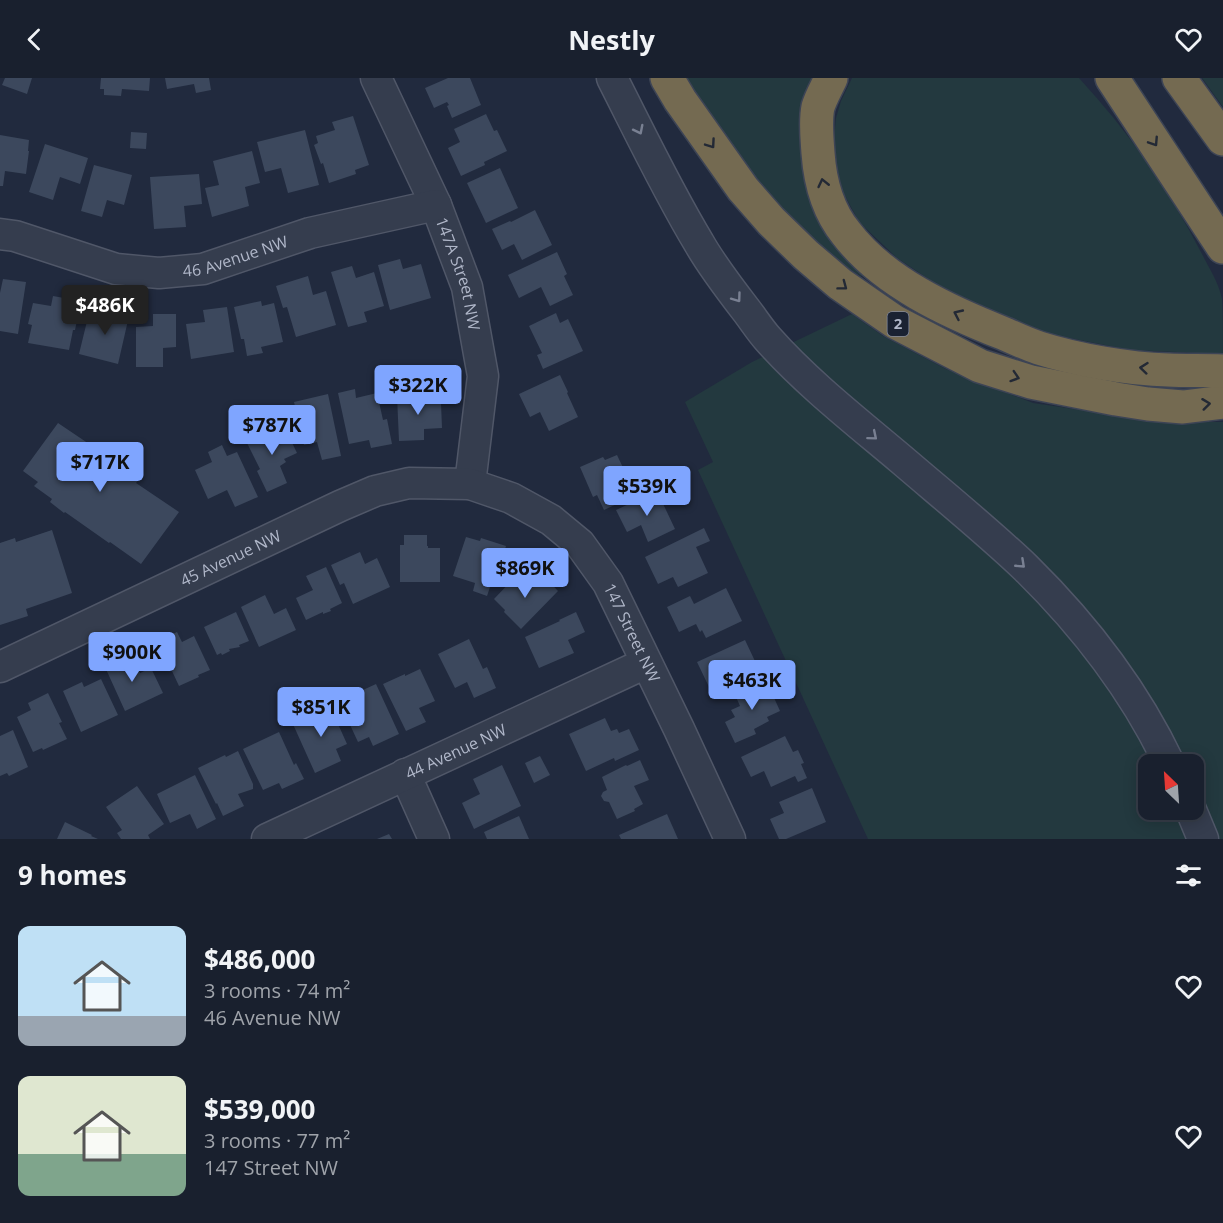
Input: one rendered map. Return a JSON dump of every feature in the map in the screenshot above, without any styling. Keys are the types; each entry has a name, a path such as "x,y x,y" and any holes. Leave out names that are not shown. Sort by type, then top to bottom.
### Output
{"highway":[{"name":"2","path":"667,78 743,189 771,221 840,284 895,322 980,366 1031,382 1148,404 1183,407 1223,402"},
{"path":"831,78 818,107 817,136 824,189 831,208 845,232 886,273 944,307 985,327 1039,348 1126,366 1167,370 1223,370"},
{"path":"1179,78 1223,139"},
{"path":"1113,83 1223,247"}],"street":[{"name":"147A Street NW","path":"376,78 436,204 467,287 483,376 470,484"},
{"path":"612,78 699,244 768,339 850,417 1026,568 1066,610 1101,653 1132,697 1165,754"},
{"name":"46 Avenue NW","path":"0,234 15,236 116,269 159,273 203,268 310,233 436,204"},
{"name":"45 Avenue NW","path":"0,667 375,491 409,483 470,484"},
{"name":"147 Street NW","path":"470,484 511,498 551,520 580,544 608,583 730,839"},
{"name":"44 Avenue NW","path":"267,839 646,663"},
{"path":"405,774 434,839"},
{"path":"1195,820 1203,839"}],"green space":[{"path":"686,78 820,78 811,99 866,271 861,276 849,269 788,217 724,139"},
{"path":"852,78 1079,78 1131,140 1162,184 1211,270 1222,299 1223,354 1130,350 1054,335 1003,317 936,284 897,258 859,222 844,194 835,166 836,118"},
{"path":"1202,78 1223,78 1223,107"},
{"path":"852,314 883,336 946,369 1033,403 1164,422 1223,422 1223,839 868,839 698,470 713,462 685,402 752,362"}],"building":[{"path":"5,78 32,78 27,94 2,85"},
{"path":"101,78 150,78 149,91 122,89 121,96 104,95 104,89 100,89"},
{"path":"165,78 209,78 211,90 196,93 194,84 167,89"},
{"path":"448,78 470,78 481,105 452,118 447,102 434,108 425,88"},
{"path":"486,114 507,151 461,176 448,148 460,142 454,129"},
{"path":"353,116 369,165 355,170 356,174 329,183 314,145 318,143 316,136 335,130 332,122"},
{"path":"305,130 319,185 288,193 281,168 265,172 257,142"},
{"path":"131,132 147,133 146,149 130,148"},
{"path":"0,135 29,140 26,174 5,171 3,186 0,186"},
{"path":"45,144 88,158 80,184 60,177 53,200 29,192"},
{"path":"252,151 260,183 245,187 249,206 212,217 205,188 219,185 213,161"},
{"path":"94,165 132,175 124,205 107,200 102,217 81,211"},
{"path":"500,168 518,208 486,223 467,183"},
{"path":"199,174 202,204 184,206 186,227 154,229 150,177"},
{"path":"535,210 552,245 522,260 514,244 502,250 492,229"},
{"path":"557,252 567,274 564,276 573,295 550,306 541,287 519,298 508,275"},
{"path":"400,259 403,269 421,264 431,298 390,310 378,265"},
{"path":"352,266 356,278 374,272 384,306 364,312 367,322 348,327 331,272"},
{"path":"308,276 313,295 326,291 336,325 296,337 287,307 283,308 276,286"},
{"path":"3,279 26,282 18,334 0,331 0,293"},
{"path":"53,296 81,301 69,350 28,343 32,325 28,324 33,303 51,306"},
{"path":"261,301 262,306 274,303 283,342 261,347 263,353 247,356 234,307"},
{"path":"227,307 234,352 191,359 186,324 205,322 203,310"},
{"path":"102,309 129,316 118,364 79,354 89,313 100,315"},
{"path":"556,313 560,323 568,319 583,351 543,369 537,355 542,353 529,326"},
{"path":"153,314 176,314 176,347 163,348 163,367 136,367 136,327 153,326"},
{"path":"560,375 578,417 549,431 540,412 530,417 519,394"},
{"path":"355,389 356,398 377,393 383,420 387,419 392,444 371,448 369,440 349,444 338,393"},
{"path":"434,393 435,403 441,403 442,428 424,429 424,440 399,441 397,396"},
{"path":"328,394 341,456 322,460 317,442 304,445 294,402"},
{"path":"58,423 101,452 105,446 140,472 141,476 136,483 179,512 141,564 50,502 52,499 34,486 38,482 23,471"},
{"path":"274,425 276,430 284,426 297,453 284,459 286,462 280,466 287,483 267,492 257,471 260,469 247,443 267,434 265,429"},
{"path":"222,445 227,456 237,452 258,497 235,507 227,490 208,499 195,470 212,462 208,452"},
{"path":"617,455 636,495 604,510 597,495 593,497 580,467 603,457 605,460"},
{"path":"657,491 675,529 648,542 641,525 627,532 616,510"},
{"path":"704,528 710,541 696,547 708,573 678,587 673,577 658,584 645,557"},
{"path":"52,530 72,593 26,609 28,616 0,625 0,543 15,538 16,542"},
{"path":"404,535 427,535 428,548 440,548 440,582 400,582 400,545 404,545"},
{"path":"466,537 480,541 481,538 506,546 487,596 473,591 475,583 453,576"},
{"path":"360,552 365,564 377,558 390,587 353,604 344,583 340,585 331,565"},
{"path":"326,567 342,603 330,609 331,611 306,620 296,598 313,590 306,576"},
{"path":"519,573 531,584 543,575 558,591 521,629 494,599"},
{"path":"726,588 742,621 706,638 696,624 679,632 667,607 690,596 694,604"},
{"path":"265,595 274,614 286,608 296,630 259,647 241,607"},
{"path":"236,612 249,641 239,645 240,647 229,649 230,651 222,655 221,653 217,655 204,627"},
{"path":"576,612 585,632 568,640 574,653 539,668 525,637"},
{"path":"177,632 182,642 194,636 210,670 179,686 158,641"},
{"path":"469,639 483,669 487,667 496,688 474,698 467,682 455,688 438,654"},
{"path":"745,640 762,676 728,692 723,681 709,687 697,662"},
{"path":"127,656 128,659 132,656 140,673 151,668 163,693 125,711 105,667 109,665 108,663"},
{"path":"420,669 435,701 419,708 426,722 406,731 383,684"},
{"path":"101,679 118,715 81,732 63,691 82,682 84,687"},
{"path":"766,680 780,711 767,717 769,721 754,729 756,734 735,743 725,722 735,717 731,710 740,706 737,694"},
{"path":"376,684 399,734 373,746 369,737 358,742 339,701"},
{"path":"48,693 62,722 59,723 67,739 33,752 17,717 31,710 28,703"},
{"path":"329,704 347,744 336,749 341,761 315,773 292,722"},
{"path":"605,718 611,731 617,729 619,733 629,729 639,750 586,771 569,734"},
{"path":"13,730 28,767 9,776 7,773 0,776 0,736"},
{"path":"279,732 294,765 296,763 304,779 282,789 279,783 263,790 243,749"},
{"path":"785,736 793,752 798,750 807,778 798,782 795,776 771,787 764,771 751,777 741,757"},
{"path":"238,751 253,784 253,789 238,794 244,806 223,816 198,768"},
{"path":"540,756 550,775 534,783 525,763"},
{"path":"640,760 649,780 634,786 643,804 634,809 635,811 617,819 609,802 604,801 601,796 607,790 602,777"},
{"path":"502,765 521,806 474,829 462,803 480,794 473,779"},
{"path":"195,775 216,819 197,829 190,814 170,823 157,794"},
{"path":"137,786 164,824 148,835 150,839 121,839 117,833 122,830 106,807"},
{"path":"812,788 826,822 786,839 779,839 770,819 784,813 779,802"},
{"path":"667,814 678,839 621,839 619,835"},
{"path":"519,816 529,839 487,839 484,832"},
{"path":"65,822 92,835 98,839 57,839"},
{"path":"389,834 392,839 377,839"}]}
